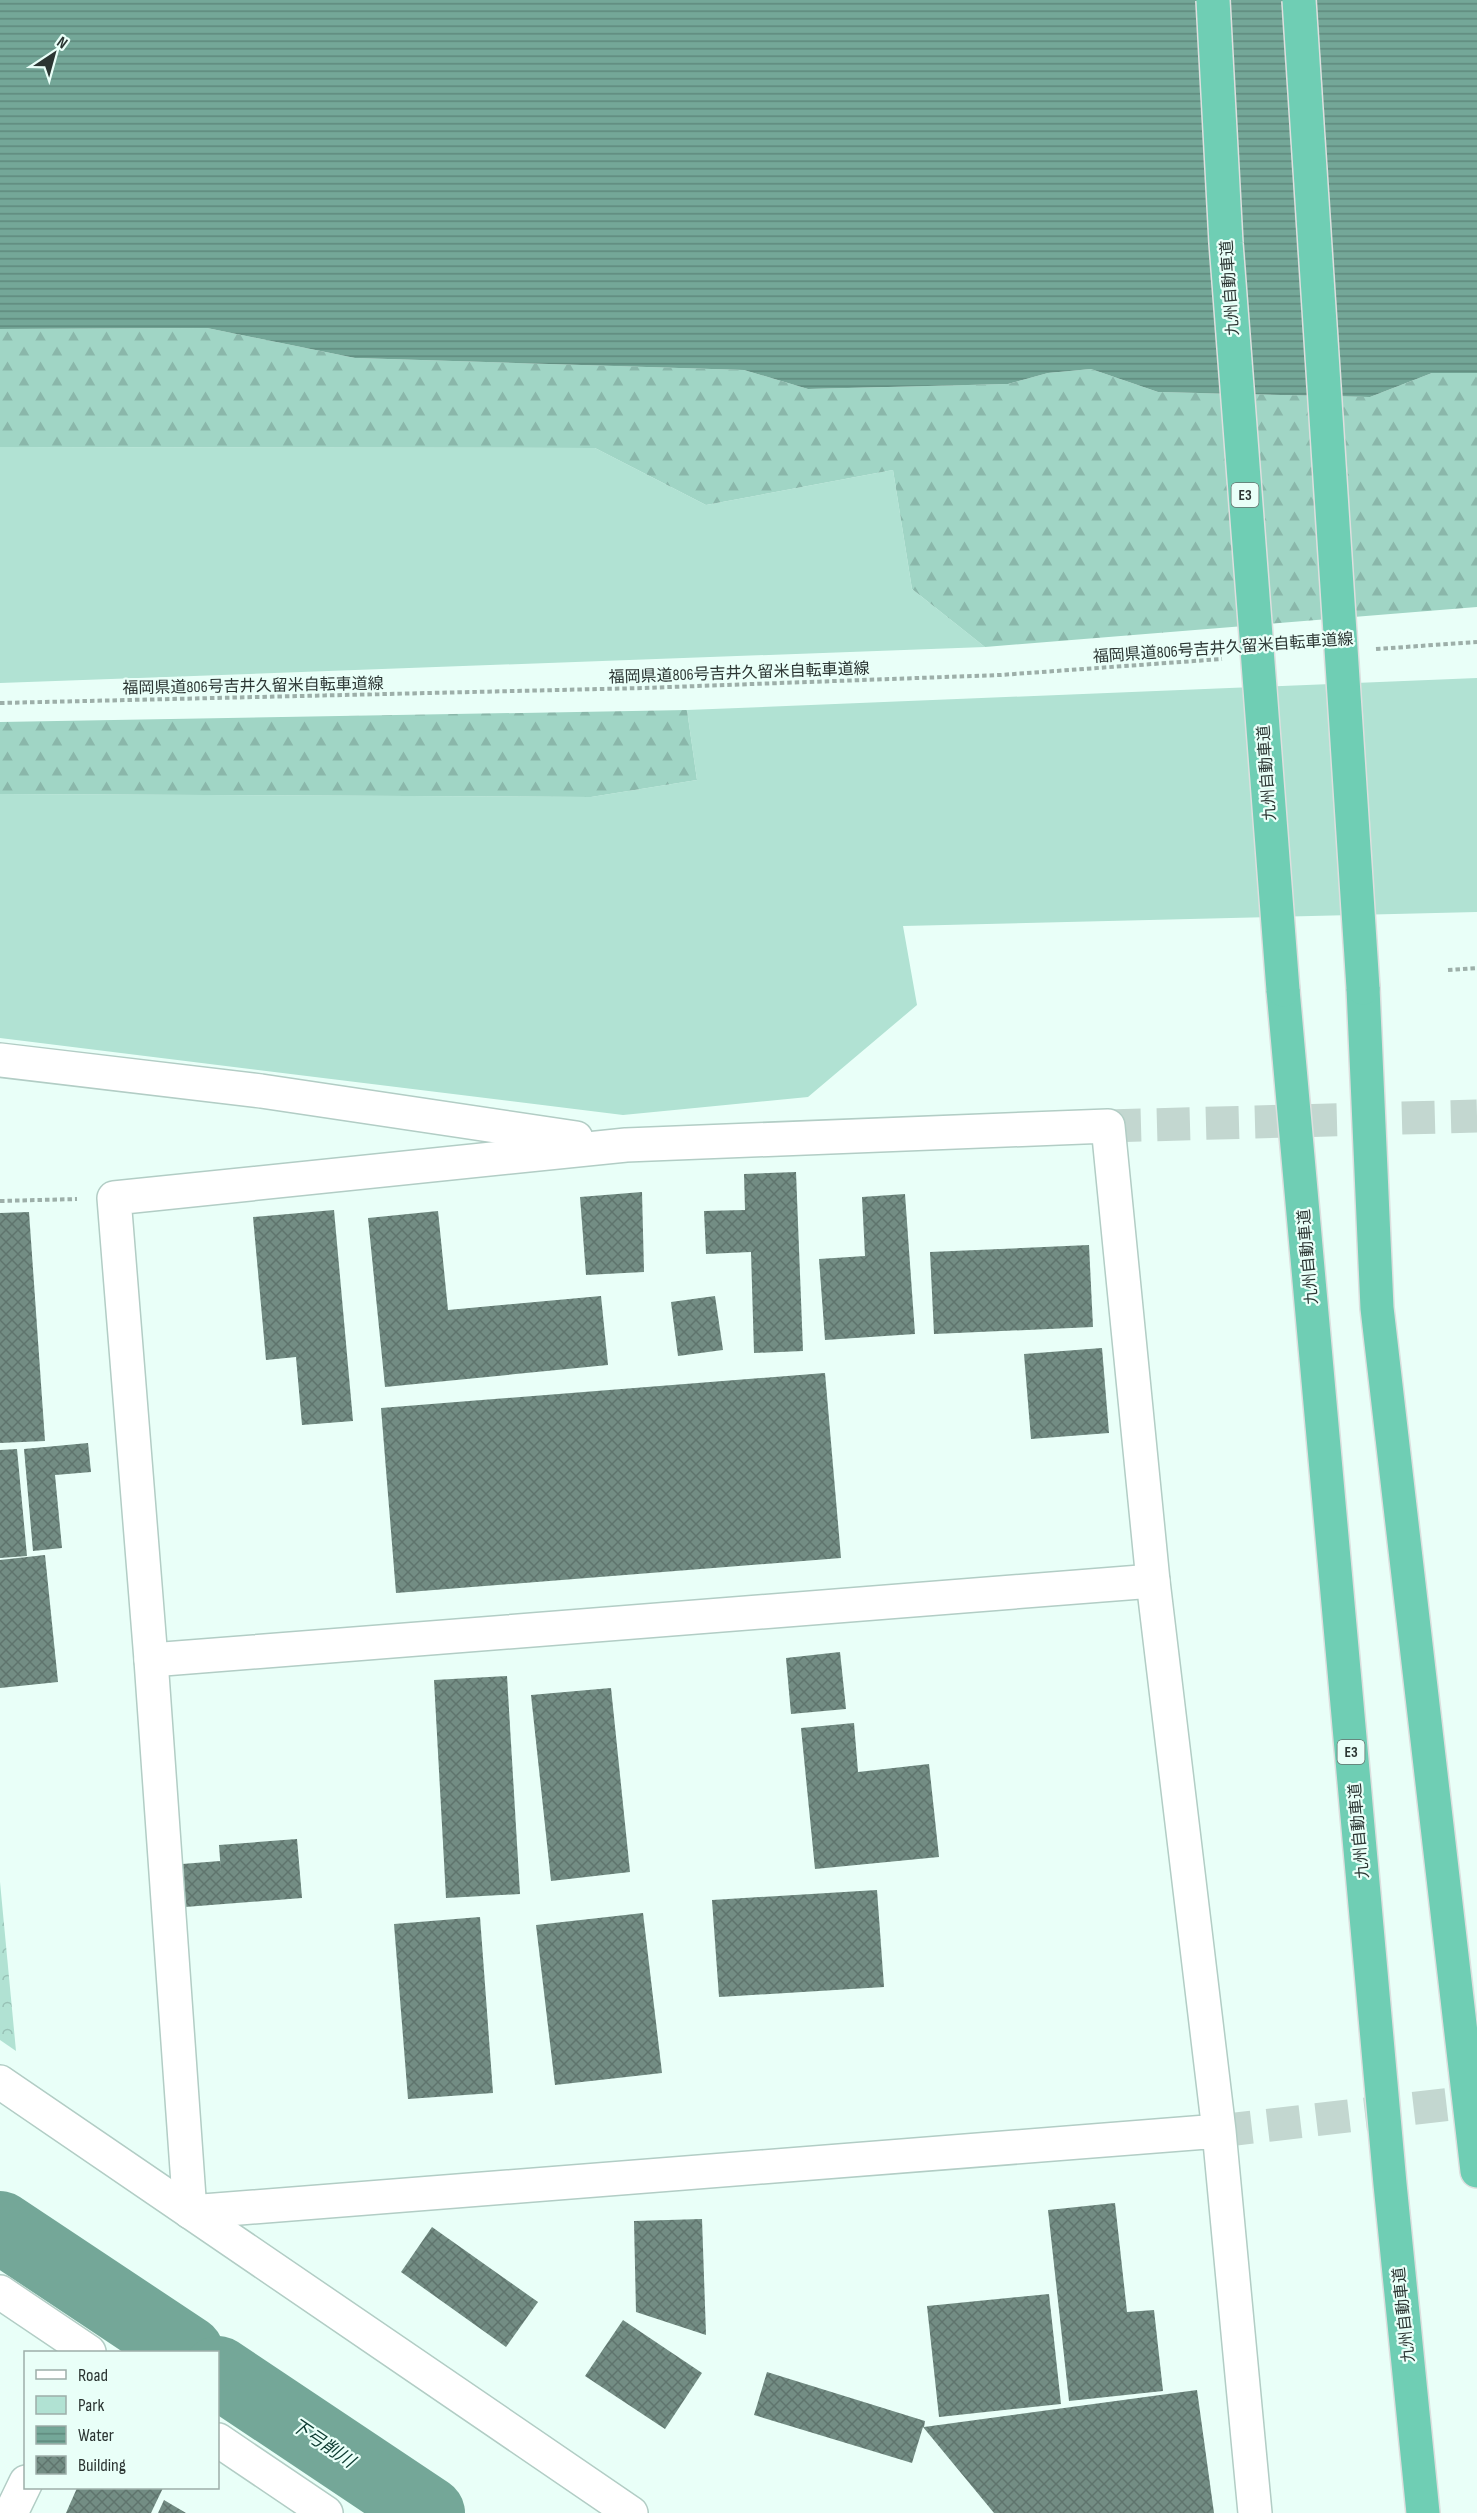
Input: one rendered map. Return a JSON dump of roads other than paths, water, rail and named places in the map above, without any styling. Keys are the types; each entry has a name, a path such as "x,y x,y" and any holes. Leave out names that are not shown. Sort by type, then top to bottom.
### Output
{"highway":[{"name":"九州自動車道","path":"1213,0 1226,243 1283,990 1386,2148 1423,2513"},
{"path":"1299,0 1363,988 1377,1308 1477,2171"}],"street":[{"path":"0,1060 261,1091 626,1145"},
{"path":"190,2212 151,1660 114,1198 626,1145 1108,1126 1153,1581 1219,2131 1255,2513"},
{"path":"151,1660 1153,1581"},
{"path":"0,2082 631,2513"},
{"path":"190,2212 1219,2131"},
{"path":"0,2292 87,2351"},
{"path":"219,2441 326,2513"},
{"path":"11,2513 24,2486"}],"water":[{"path":"0,0 1477,0 1477,373 1432,373 1370,397 1158,392 1091,369 1048,373 1008,384 808,389 744,370 355,358 207,328 0,329"}],"waterway":[{"name":"下弓削川","path":"0,2227 186,2351"},
{"name":"下弓削川","path":"219,2373 429,2513"}],"tunnel":[{"path":"1108,1126 1477,1116"},
{"path":"1219,2131 1477,2101"}]}
